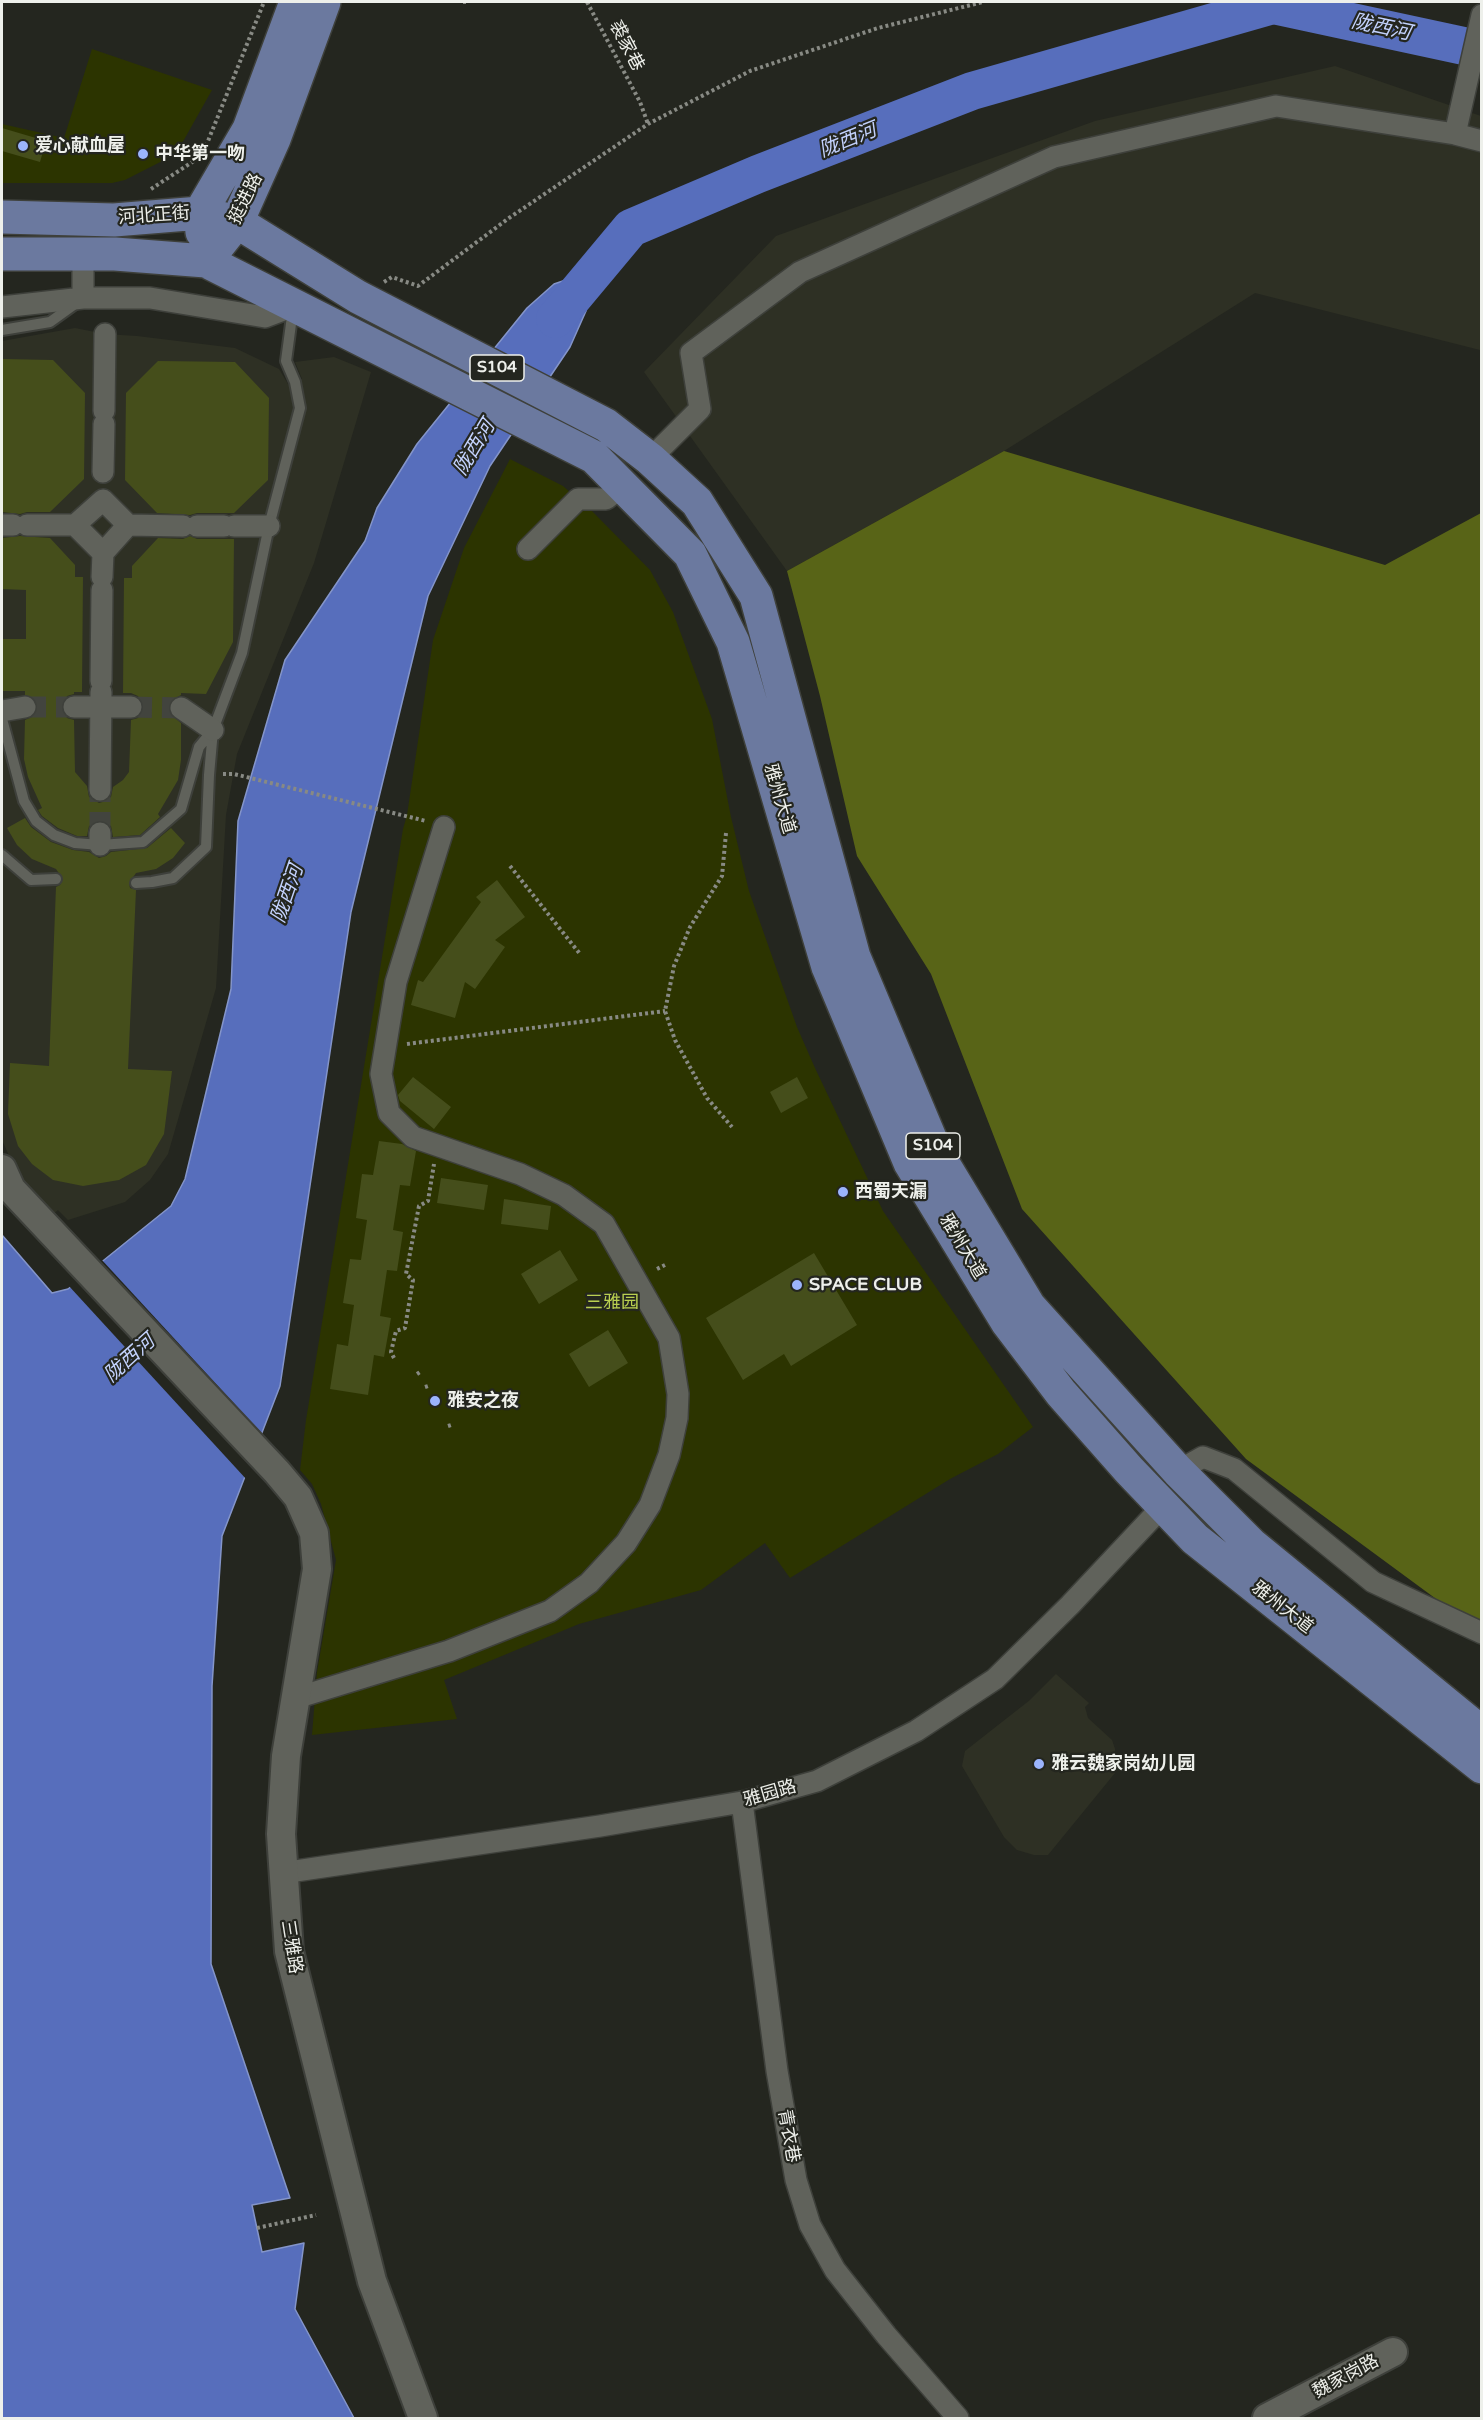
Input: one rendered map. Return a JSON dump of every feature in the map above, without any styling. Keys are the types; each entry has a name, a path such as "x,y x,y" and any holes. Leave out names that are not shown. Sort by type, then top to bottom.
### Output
{"main road":[{"name":"挺进路","path":"206,261 200,213 249,129 296,2"},
{"name":"挺进路","path":"206,261 237,222 274,139 324,2"},
{"name":"河北正街","path":"2,217 114,220 200,213 237,222 358,297 606,425"},
{"name":"河北正街","path":"2,254 83,253 206,261 594,457"},
{"name":"雅州大道","path":"606,425 650,459 697,502 756,596 854,957 935,1150 1029,1305 1178,1471 1251,1544 1482,1732"},
{"name":"雅州大道","path":"594,457 690,554 733,642 828,967 910,1163 1007,1322 1061,1393 1195,1539 1482,1767"}],"street":[{"path":"1456,126 1482,15"},
{"path":"650,459 700,409 691,353 800,272 1054,157 1276,106 1456,126 1482,141"},
{"path":"83,253 83,298"},
{"path":"2,307 83,298 150,298 265,317 294,306"},
{"path":"105,334 103,484 128,525"},
{"path":"75,525 103,484"},
{"path":"528,549 578,499 606,499 623,486"},
{"path":"14,525 75,525 103,553"},
{"path":"100,790 103,553 128,525 269,526"},
{"path":"74,707 101,694 131,707"},
{"path":"2,711 25,707"},
{"path":"181,708 213,730"},
{"path":"296,1698 449,1651 550,1611 589,1583 626,1543 650,1505 669,1455 677,1418 678,1394 669,1338 604,1224 564,1195 412,1137 389,1113 381,1074 396,982 444,827"},
{"name":"三雅路","path":"2,1169 11,1189 277,1472 298,1497 314,1533 317,1569 285,1756 281,1834 289,1951 372,2281 423,2418"},
{"path":"1178,1471 1203,1457 1234,1469 1373,1582 1482,1633"},
{"name":"雅园路","path":"282,1873 589,1828 742,1802 817,1780 916,1731 995,1679 1070,1605 1163,1506"},
{"name":"青衣巷","path":"742,1802 777,2071 796,2180 810,2225 835,2270 886,2335 958,2418"},
{"name":"魏家岗路","path":"1267,2418 1393,2352"}],"lane":[{"path":"2,330 50,322 83,298"},
{"path":"136,883 173,878 206,847 213,730 242,653 269,526 300,408 295,382 286,361 294,306"},
{"path":"2,719 24,801 36,821 54,835 75,843 100,839 143,842 181,809 199,747 213,730"},
{"path":"2,855 31,880 56,879"}],"path":[{"path":"143,194 202,156 264,2"},
{"path":"463,2 468,2"},
{"name":"裘家巷","path":"587,2 640,102 648,124"},
{"path":"358,297 392,277 418,286 508,218 648,124 750,71 878,28 983,2"},
{"path":"234,774 407,815"},
{"path":"726,833 722,876 690,927 674,966 664,1011 675,1040 707,1098 732,1127"},
{"path":"510,866 580,954"},
{"path":"385,1046 664,1011"},
{"path":"394,1358 391,1352 396,1331 405,1328 410,1299 413,1280 406,1274 419,1206 428,1202 437,1146"},
{"path":"657,1269 665,1265"},
{"path":"257,2228 316,2215"}],"shaded area":[{"path":"1335,66 1481,116 1482,345 1480,350 1255,293 1004,451 787,571 644,372 776,236 1095,121"},
{"path":"75,328 105,334 235,348 279,369 288,384 302,379 295,362 334,357 371,372 314,563 237,754 226,815 216,988 168,1154 150,1180 125,1202 68,1220 58,1210 51,1216 19,1178 2,1140 2,341"},
{"name":"雅云魏家岗幼儿园","path":"1056,1674 1089,1703 1085,1707 1088,1718 1112,1740 1115,1749 1115,1773 1048,1855 1034,1855 1017,1850 1004,1837 962,1766 965,1751 1030,1700"}],"green space":[{"path":"92,49 212,90 176,154 125,180 112,183 2,183 2,124 64,138"},
{"path":"1004,451 1385,565 1481,513 1481,1632 1246,1459 1022,1209 931,974 857,856 820,696 787,571"},
{"name":"三雅园","path":"510,459 563,486 591,510 650,570 673,612 712,719 731,817 749,891 797,1027 815,1068 883,1211 1033,1427 998,1454 950,1479 790,1578 765,1543 701,1590 579,1624 444,1680 457,1719 312,1735 317,1672 336,1560 321,1504 312,1484 300,1470 306,1420 407,815 433,640 464,548"}],"water":[{"path":"589,272 586,311 570,347 490,466 428,596 351,912 280,1386 222,1536 212,1686 211,1964 290,2198 252,2205 262,2252 304,2243 295,2309 354,2418 2,2418 2,1235 52,1293 68,1289 171,1206 185,1179 231,989 238,821 285,660 365,541 377,508 417,444 527,308 554,284"}],"pier":[{"path":"101,1259 264,1436 247,1480 68,1285"}],"building":[{"name":"爱心献血屋","path":"2,128 46,141 40,162 2,151"},
{"path":"2,359 53,360 85,393 84,479 50,512 20,514 2,512"},
{"path":"158,361 235,362 269,398 268,480 234,513 190,515 157,513 125,480 126,393"},
{"path":"20,536 50,538 75,565 75,577 83,577 82,692 74,692 67,696 61,708 67,718 74,720 75,772 87,786 89,797 99,803 111,797 113,787 129,772 131,720 138,718 144,708 138,696 123,693 124,578 132,578 132,566 158,538 183,539 190,536 197,539 234,539 233,642 206,694 181,693 170,701 169,713 181,723 181,760 178,780 158,814 160,817 140,835 113,837 111,826 99,820 89,826 87,836 77,836 58,828 38,810 42,808 28,777 24,759 25,720 34,716 37,704 34,698 25,695 25,691 2,691 2,639 26,639 26,590 2,589 2,538"},
{"path":"25,818 31,827 51,842 73,850 89,852 99,858 111,852 147,848 171,828 185,843 173,858 156,869 136,873 129,883 130,888 136,890 128,1069 172,1071 164,1134 146,1165 119,1180 83,1186 53,1180 32,1164 18,1146 8,1114 10,1063 49,1066 56,887 63,879 56,869 32,859 17,845 7,828"},
{"path":"497,880 525,917 495,940 505,947 475,989 465,982 455,1018 411,1005 418,980 423,982 481,902 476,897"},
{"path":"413,1077 451,1107 434,1129 400,1101 398,1095"},
{"path":"797,1077 808,1098 781,1113 770,1092"},
{"path":"379,1141 402,1144 416,1151 410,1186 400,1185 393,1230 403,1232 397,1271 387,1270 380,1316 391,1318 384,1357 374,1355 368,1395 330,1389 337,1344 348,1346 354,1305 343,1303 350,1259 361,1260 367,1220 356,1218 362,1174 373,1175"},
{"path":"441,1178 488,1185 484,1210 437,1203"},
{"path":"504,1199 551,1206 548,1230 501,1224"},
{"path":"560,1250 578,1280 539,1304 521,1274"},
{"name":"SPACE CLUB","path":"814,1253 857,1325 791,1366 784,1354 743,1380 706,1318"},
{"path":"608,1330 628,1363 589,1387 569,1354"}],"waterway":[{"name":"陇西河","path":"555,319 631,228 758,174 972,91 1273,5 1482,50"}],"tunnel":[{"path":"25,707 74,707"},
{"path":"131,707 181,708"},
{"path":"100,790 100,833"}],"place":[{"name":"爱心献血屋","path":"23,146"},
{"name":"中华第一吻","path":"143,154"},
{"name":"西蜀天漏","path":"843,1192"},
{"name":"SPACE CLUB","path":"797,1285"},
{"name":"雅安之夜","path":"435,1401"},
{"name":"雅云魏家岗幼儿园","path":"1039,1764"}]}
